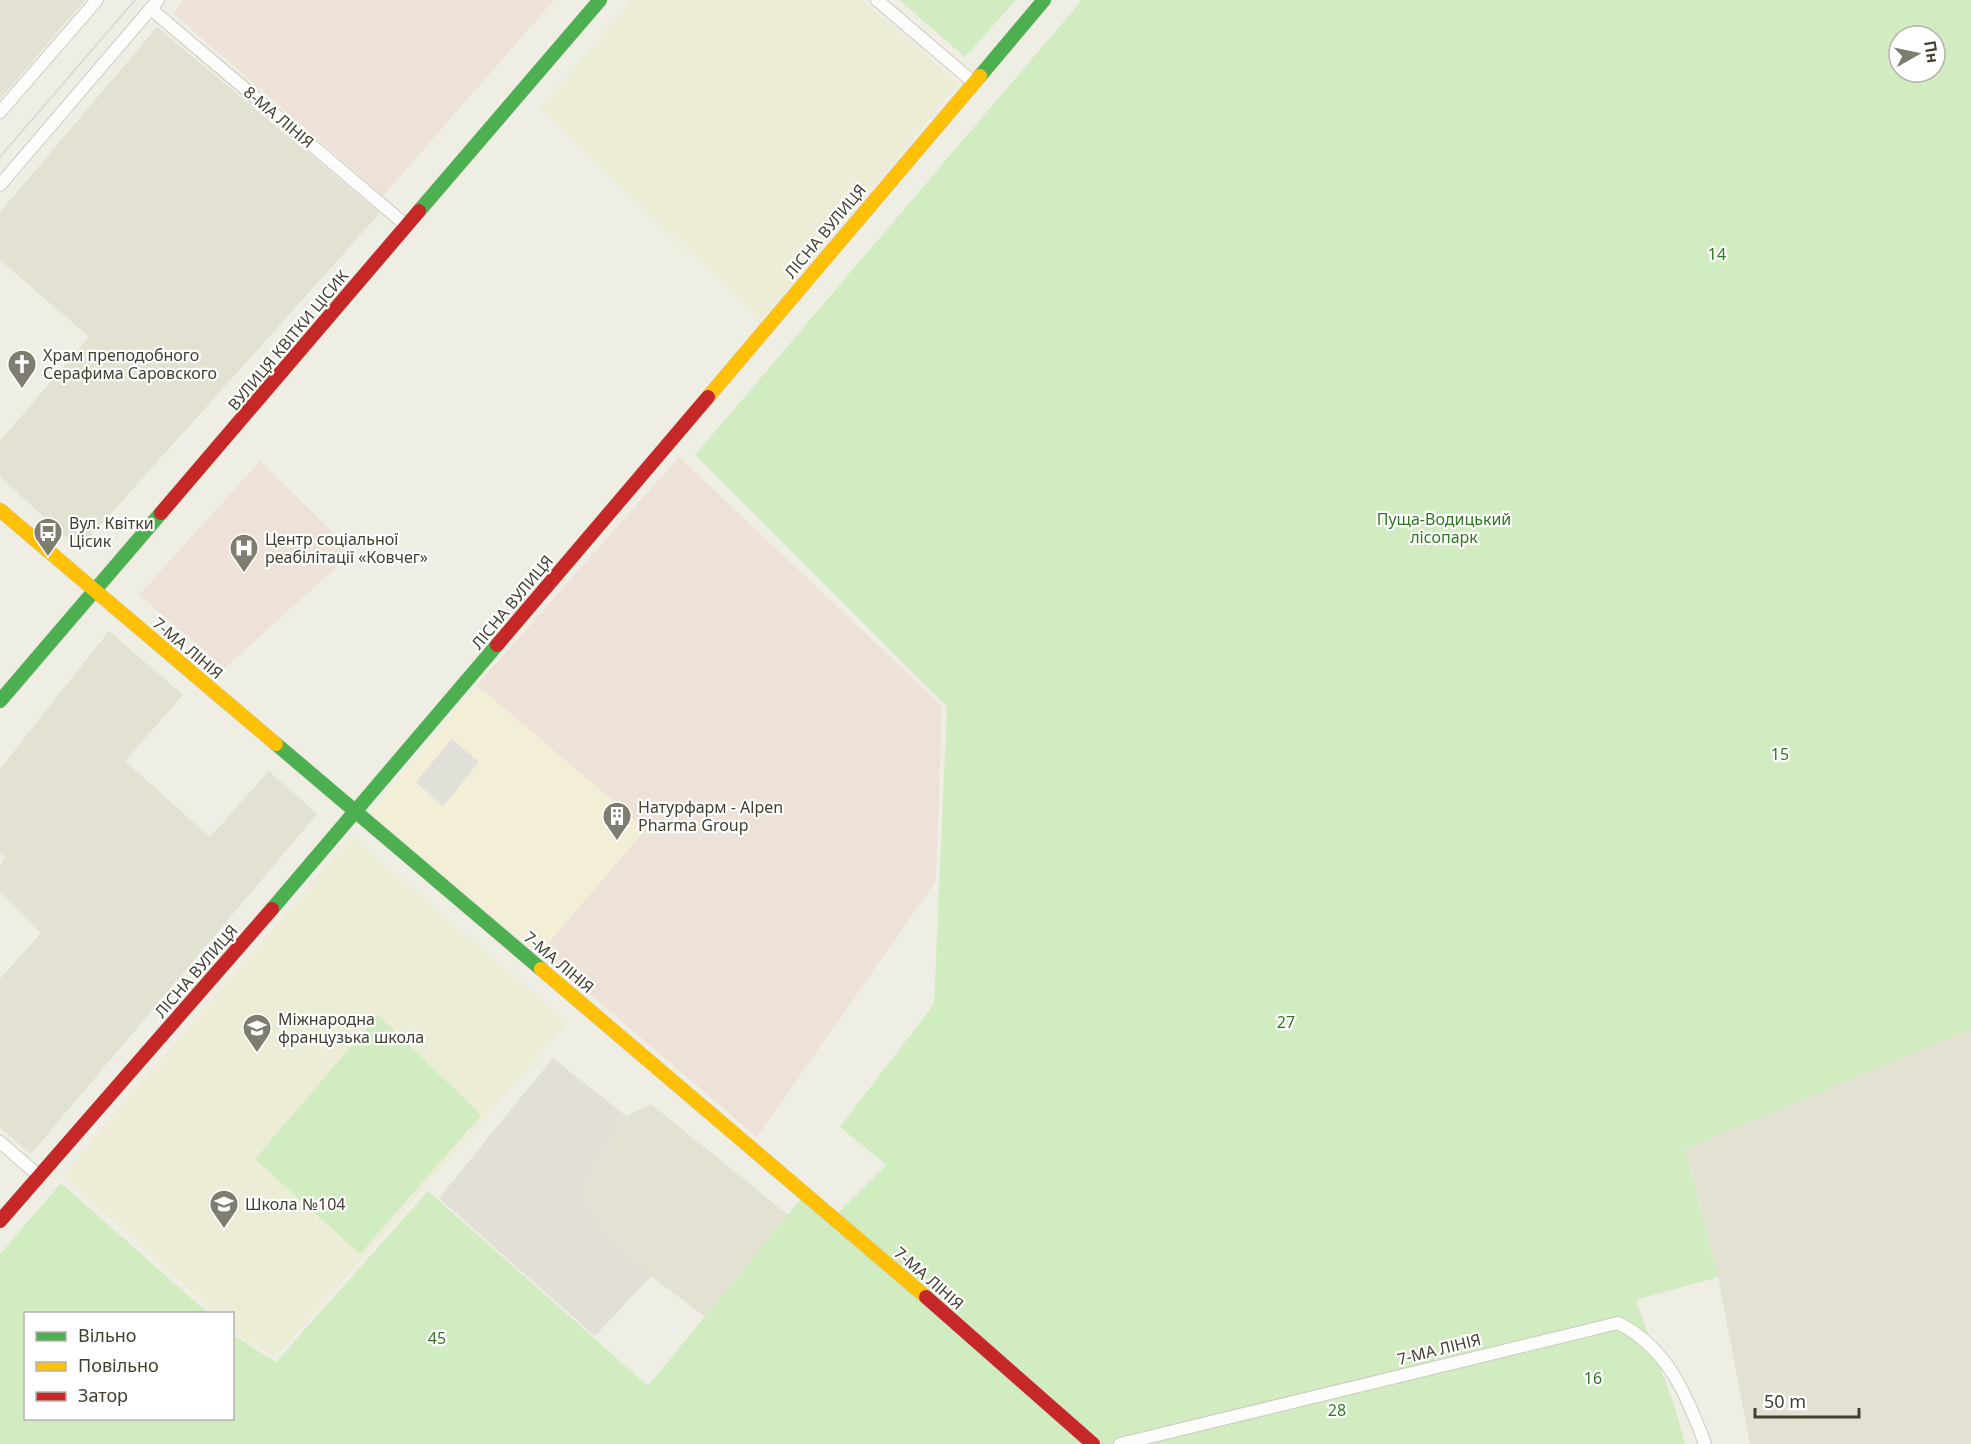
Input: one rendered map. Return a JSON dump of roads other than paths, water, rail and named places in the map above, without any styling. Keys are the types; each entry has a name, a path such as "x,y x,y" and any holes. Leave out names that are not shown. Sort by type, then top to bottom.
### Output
{"street":[{"path":"0,112 97,0"},
{"name":"ВУЛИЦЯ КВІТКИ ЦІСИК","path":"0,701 600,0"},
{"path":"876,0 973,82"},
{"name":"ЛІСНА ВУЛИЦЯ","path":"0,1221 356,812 1044,0"},
{"path":"0,185 154,4"},
{"name":"8-МА ЛІНІЯ","path":"154,4 407,226"},
{"name":"7-МА ЛІНІЯ","path":"0,510 834,1217 1094,1444"},
{"path":"0,1142 39,1176"},
{"name":"7-МА ЛІНІЯ","path":"1120,1444 1618,1323 1628,1328 1666,1360 1694,1413 1705,1444"}],"tram line":[{"path":"0,157 135,0"}],"place":[{"name":"Храм преподобного Серафима Саровского","path":"22,390"},
{"name":"Вул. Квітки Цісик","path":"48,558"},
{"name":"Центр соціальної реабілітації «Ковчег»","path":"244,574"},
{"name":"Натурфарм - Alpen Pharma Group","path":"617,842"},
{"name":"Міжнародна французька школа","path":"257,1054"},
{"name":"Школа №104","path":"224,1230"}],"park label":[{"name":"14","path":"1717,254"},
{"name":"Пуща-Водицький лісопарк","path":"1444,528"},
{"name":"15","path":"1780,754"},
{"name":"27","path":"1286,1022"},
{"name":"45","path":"437,1338"},
{"name":"16","path":"1593,1378"},
{"name":"28","path":"1337,1410"}]}
